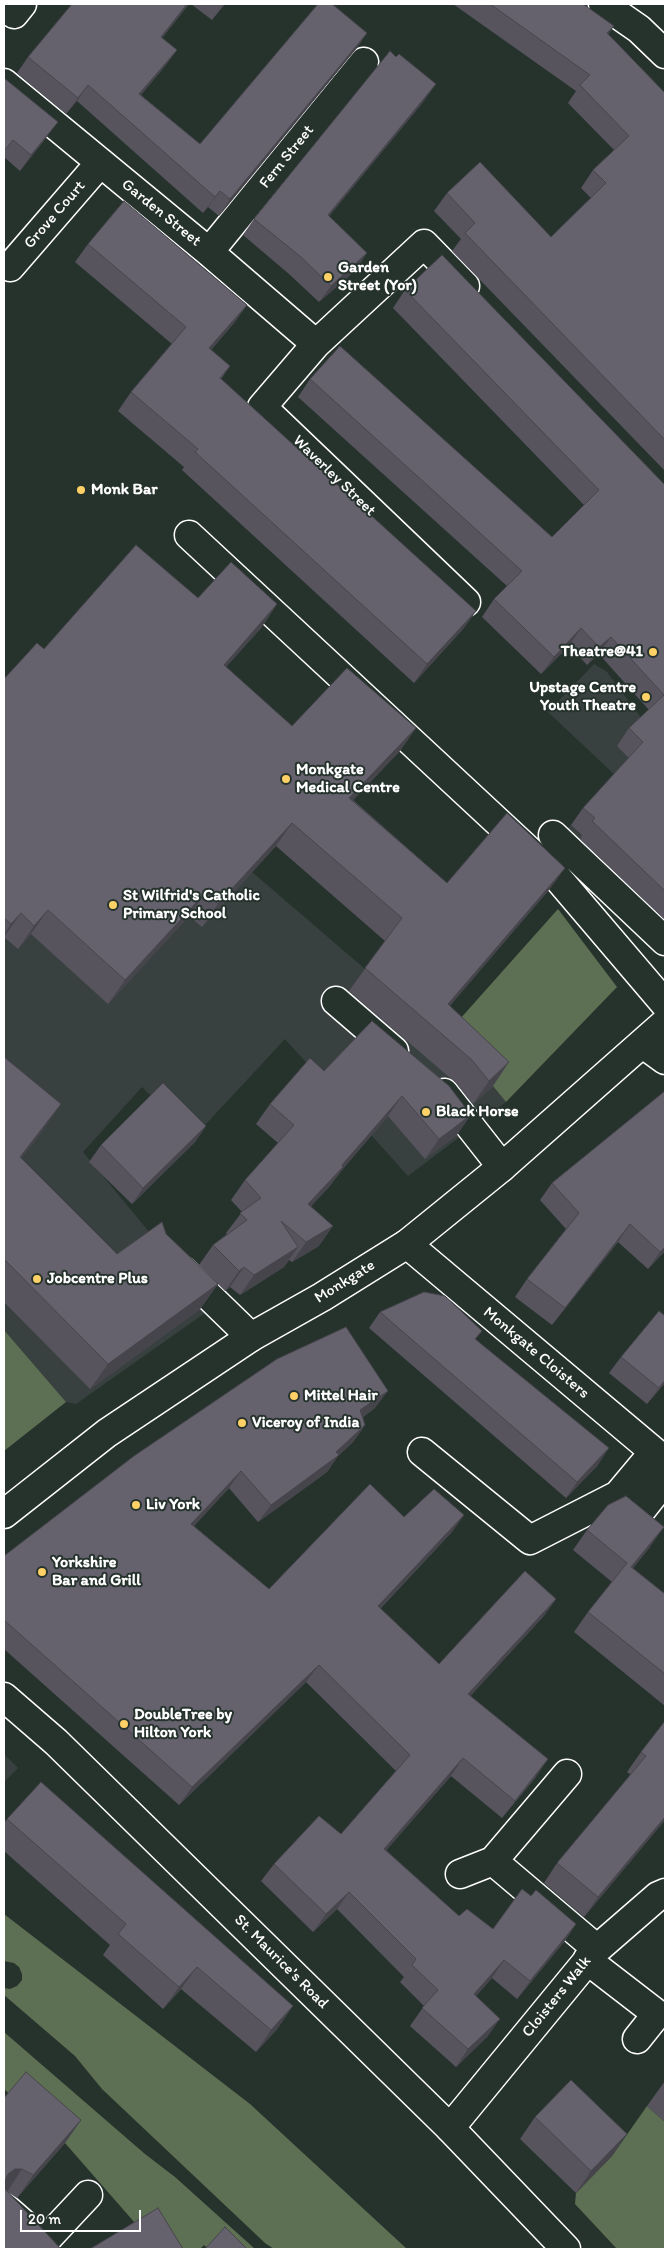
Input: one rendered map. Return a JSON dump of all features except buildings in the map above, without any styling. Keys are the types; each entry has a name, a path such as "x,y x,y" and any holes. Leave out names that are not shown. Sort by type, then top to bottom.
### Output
{"street":[{"path":"603,4 639,29 665,54"},
{"name":"Fern Street","path":"209,252 364,62"},
{"name":"Garden Street","path":"4,84 209,252 316,344"},
{"name":"Grove Court","path":"10,267 100,163"},
{"path":"316,344 424,244 479,301"},
{"name":"Waverley Street","path":"316,344 262,407 466,602"},
{"path":"189,535 556,876 665,1004"},
{"path":"553,835 665,942"},
{"path":"336,1001 446,1095 502,1167"},
{"name":"Monkgate","path":"4,1514 107,1433 251,1337 322,1297 407,1244 502,1167 665,1023"},
{"path":"643,1044 665,1060"},
{"name":"Monkgate Cloisters","path":"407,1244 660,1457"},
{"path":"166,1255 251,1337"},
{"path":"422,1452 530,1540 618,1495 660,1457"},
{"path":"642,1509 665,1480"},
{"name":"St. Maurice's Road","path":"4,1697 56,1742 450,2128 559,2242"},
{"path":"460,1874 493,1861 567,1774"},
{"name":"Cloisters Walk","path":"450,2128 592,1954 493,1861"},
{"path":"637,2039 661,2017 592,1954 653,1900 665,1893"},
{"path":"4,2207 44,2242 88,2195"}],"shaded area":[{"path":"594,664 607,672 665,750 665,929 562,835 615,775 548,712"},
{"path":"4,685 252,872 365,969 493,1086 506,1102 408,1176 285,1039 193,1138 142,1087 83,1152 212,1308 76,1404 66,1402 4,1330"},
{"path":"4,1754 18,1768 4,1782"}],"green space":[{"path":"558,909 617,987 506,1102 493,1086 443,1038"},
{"path":"4,1330 66,1402 4,1451"},
{"path":"4,1914 250,2104 407,2249 274,2249 265,2243 102,2089 75,2056 4,1995 4,1988 10,1989 17,1986 22,1980 22,1974 19,1967 14,1963 4,1961"},
{"path":"4,2032 145,2154 175,2177 255,2249 208,2249 204,2245 200,2249 153,2249 142,2231 65,2143 4,2089"},
{"path":"647,2106 665,2122 665,2249 617,2249 575,2204 576,2193 612,2156"}],"place":[{"name":"Garden Street (Yor)","path":"328,277"},
{"name":"Monk Bar","path":"81,490"},
{"name":"Theatre@41","path":"653,652"},
{"name":"Upstage Centre Youth Theatre","path":"646,697"},
{"name":"Monkgate Medical Centre","path":"286,779"},
{"name":"St Wilfrid's Catholic Primary School","path":"113,905"},
{"name":"Black Horse","path":"426,1112"},
{"name":"Jobcentre Plus","path":"37,1279"},
{"name":"Mittel Hair","path":"294,1396"},
{"name":"Viceroy of India","path":"242,1423"},
{"name":"Liv York","path":"136,1505"},
{"name":"Yorkshire Bar and Grill","path":"42,1572"},
{"name":"DoubleTree by Hilton York","path":"124,1724"}]}
